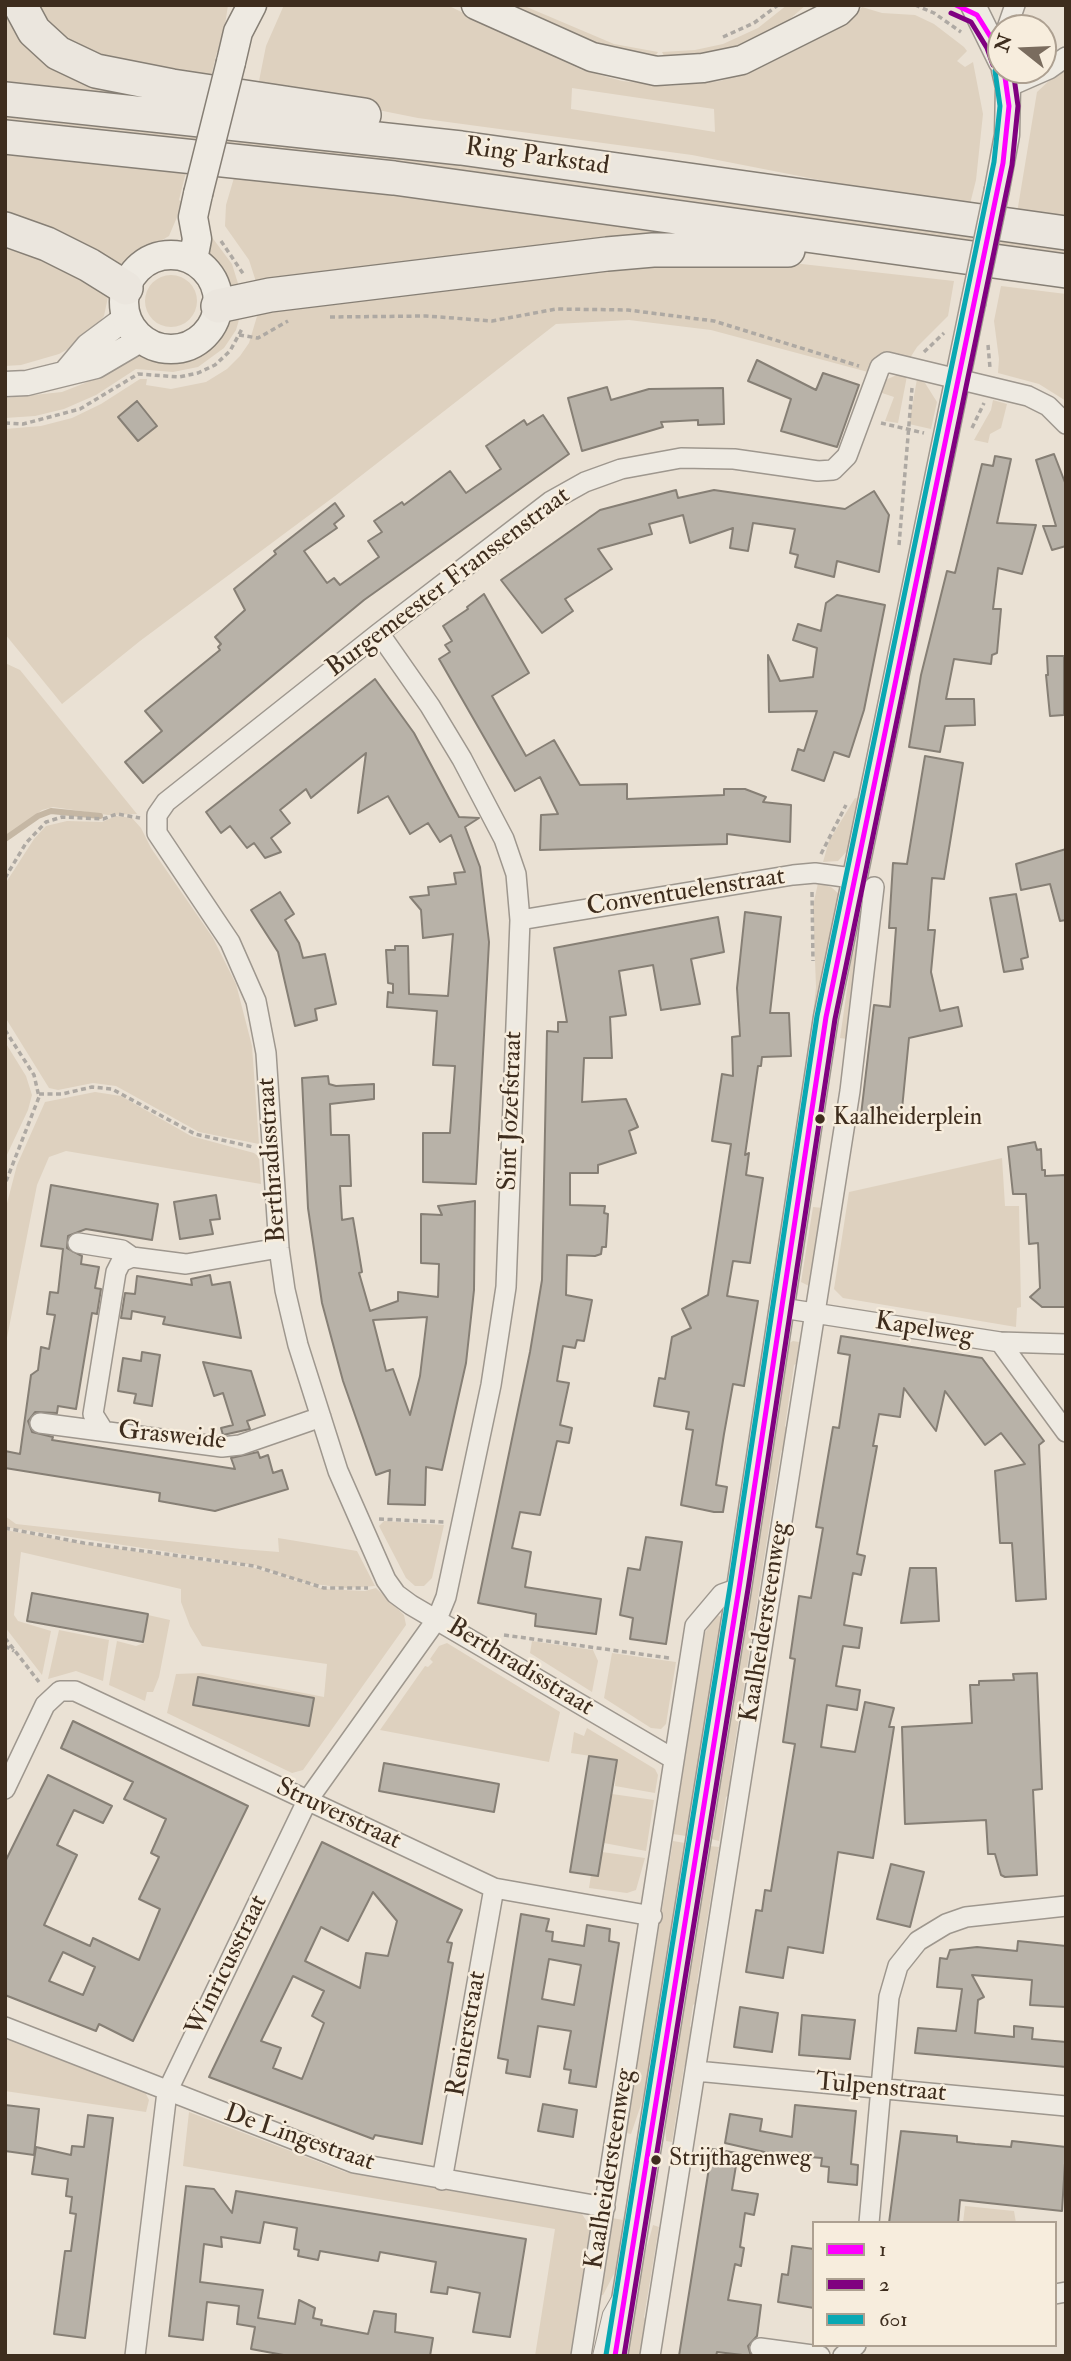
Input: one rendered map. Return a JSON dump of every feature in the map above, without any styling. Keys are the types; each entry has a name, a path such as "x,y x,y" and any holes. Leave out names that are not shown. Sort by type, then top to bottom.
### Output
{"highway":[{"path":"20,5 34,31 58,53 96,71 404,121 461,148"},
{"name":"Ring Parkstad","path":"5,99 461,148 1066,233"},
{"name":"Ring Parkstad","path":"5,137 394,178 1066,271"},
{"path":"5,229 68,254 132,315"},
{"path":"233,302 480,268 653,250 930,252"}],"main road":[{"path":"181,257 212,279 233,302 207,332 190,345 169,349 132,315 138,269 147,261 181,257 197,239 195,206 231,62 238,19 252,5"},
{"path":"476,5 582,54 611,64 656,71 703,68 742,60 817,14 838,12 845,5"}],"street":[{"path":"967,15 987,29"},
{"name":"Kaalheidersteenweg","path":"615,2356 739,1588 824,1027 863,882 958,379 997,189 1007,135 1006,84"},
{"path":"5,384 50,378 67,371 96,366 132,315"},
{"path":"878,371 884,364 892,362 987,386 1038,401 1066,424"},
{"name":"Burgemeester Franssenstraat","path":"158,815 379,633 551,501 585,482 621,469 681,458 734,459 827,471 837,467 847,456 878,371"},
{"name":"Sint Jozefstraat","path":"379,633 430,706 504,839 516,874 520,920 506,1287 491,1385 446,1597 437,1619"},
{"name":"Berthradisstraat","path":"158,815 157,833 230,942 256,1001 266,1053 279,1248 298,1345 338,1471 387,1582 396,1594 672,1758"},
{"name":"Conventuelenstraat","path":"520,920 793,875 815,873 863,882"},
{"name":"Kaalheidersteenweg","path":"650,2356 850,1091 863,882"},
{"path":"78,1243 122,1250 132,1256 186,1264 279,1248"},
{"name":"Grasweide","path":"103,1430 93,1414 116,1272 121,1262 132,1256"},
{"name":"Kapelweg","path":"782,1308 1000,1342 1066,1344"},
{"path":"1000,1342 1066,1432"},
{"name":"Grasweide","path":"40,1423 222,1447 240,1444 321,1417"},
{"name":"Kaalheidersteenweg","path":"581,2356 670,1798 672,1758 695,1626 722,1594 739,1588"},
{"name":"Winricusstraat","path":"135,2356 167,2092 307,1801 437,1619"},
{"path":"5,1789 45,1704 46,1690"},
{"name":"Struverstraat","path":"46,1690 67,1690 87,1695 494,1888 652,1916"},
{"name":"Renierstraat","path":"442,2180 494,1888"},
{"path":"869,2221 893,1979 908,1952 936,1928 966,1917 1066,1906"},
{"name":"De Lingestraat","path":"5,2027 354,2163 605,2207"},
{"name":"Tulpenstraat","path":"696,2071 1066,2106"},
{"path":"760,2348 820,2356"}],"lane":[{"path":"598,2356 608,2314 626,2281"}],"path":[{"path":"712,41 754,23 778,5"},
{"path":"915,5 934,13 967,15"},
{"path":"5,423 23,424 80,409 138,374 179,377 198,373 215,365 239,335 246,318 233,302 243,274 216,235"},
{"path":"322,317 426,316 492,321 556,309 628,310 714,321 878,371"},
{"path":"239,335 258,338 296,318"},
{"path":"967,434 981,411 987,386"},
{"path":"863,418 906,428"},
{"path":"5,878 37,829 53,819 103,819 117,814 158,815"},
{"path":"5,1030 34,1075 39,1094 36,1108 14,1156 5,1184"},
{"path":"39,1094 62,1094 92,1087 111,1088 195,1134 272,1152"},
{"path":"361,1528 378,1519 445,1522 461,1526"},
{"path":"5,1528 84,1543 254,1566 324,1588 365,1589 387,1582"},
{"path":"503,1635 689,1661"},
{"path":"5,1638 46,1690"},
{"path":"5,1646 16,1652"}],"shaded area":[{"path":"5,5 19,21 205,107 5,86"},
{"path":"29,5 228,5 221,52 217,52 209,84 92,62"},
{"path":"284,5 447,5 582,70 622,81 671,86 720,81 756,70 812,42 850,11 855,16 862,7 882,13 915,15 934,24 964,47 967,51 957,61 965,67 973,62 983,114 976,180 970,204 850,186 692,155 418,118 258,86 266,46","holes":["572,88 714,109 715,132 571,109"]},
{"path":"510,5 522,5 614,44 658,52 654,58 608,50"},
{"path":"787,5 806,5 784,24 743,45 717,53 665,58 662,52 695,50 723,44 758,28"},
{"path":"1066,65 1066,219 1017,213 1037,92 1046,84 1057,84 1057,73"},
{"path":"5,109 264,136 1066,244 1066,261 5,127"},
{"path":"5,150 187,168 179,200 183,203 169,236 139,254 123,273 5,223"},
{"path":"236,171 719,233 258,288 249,260 225,226 226,205"},
{"path":"211,236 232,264 240,290 226,292 206,248"},
{"path":"5,237 105,289 108,297 104,316 84,340 59,354 21,365 5,366"},
{"path":"766,260 954,281 948,316 917,347 910,358 886,352 876,358 868,372 711,330 629,320 556,324 335,496 140,641 62,704 5,634 5,429 41,426 72,418 101,404 140,379 147,379 146,385 171,389 206,382 227,369 240,356 249,343 258,313 555,270"},
{"path":"171,275 190,282 197,301 190,320 171,327 152,320 145,301 152,282"},
{"path":"1001,286 1066,294 1066,401 1039,384 998,373 994,321"},
{"path":"241,313 236,330 224,348 198,367 173,372 136,369 96,395 64,409 35,416 5,418 5,398 62,392 85,383 138,353 168,357 192,353 211,341 228,318"},
{"path":"899,374 907,376 898,423 885,421 894,397 879,392 883,381"},
{"path":"917,379 925,383 937,402 931,429 909,424"},
{"path":"993,400 1007,404 1001,428 990,434 988,443 974,440 991,410"},
{"path":"5,663 20,670 137,814 108,815 53,807 42,810 5,838"},
{"path":"855,798 859,799 848,850 838,861 823,862 829,841"},
{"path":"116,816 132,818 141,828 151,848 213,938 236,984 252,1046 259,1144 199,1132 116,1086 93,1083 58,1090 49,1088 5,1017 5,884 34,839 46,826 67,821 102,822"},
{"path":"818,883 831,887 839,894 816,1015 813,1014 816,987 813,906"},
{"path":"862,920 847,1039 840,1038 851,962"},
{"path":"5,1042 26,1076 32,1095 28,1110 5,1159"},
{"path":"95,1092 121,1096 191,1136 254,1153 259,1157 261,1184 66,1151 49,1157 37,1185 5,1348 5,1211 17,1165 45,1102"},
{"path":"1002,1158 1005,1206 1019,1206 1021,1307 1017,1308 1016,1327 843,1298 834,1289 849,1192"},
{"path":"813,1207 823,1208 809,1286 801,1282"},
{"path":"789,1343 805,1343 804,1359 794,1365 785,1426 792,1435 790,1444 781,1451 730,1775 737,1784 736,1790 726,1797 719,1841 711,1839"},
{"path":"5,1516 16,1524 241,1549 279,1552 278,1538 357,1551 375,1586 346,1588 306,1583 254,1565 5,1527"},
{"path":"384,1521 444,1525 432,1578 424,1586 415,1586 406,1578 379,1526"},
{"path":"5,1530 89,1545 254,1568 323,1589 365,1591 376,1588 404,1615 406,1625 303,1770 292,1773 167,1713 176,1674 202,1673 324,1697 327,1664 202,1646 190,1626 181,1602 181,1589 21,1552 14,1615 18,1621 51,1631 42,1675 5,1627"},
{"path":"716,1614 723,1618 693,1807 686,1836 673,1834 705,1633"},
{"path":"148,1615 170,1620 159,1677 153,1692 147,1692 145,1701 109,1685 117,1641 136,1646 144,1643"},
{"path":"59,1630 109,1640 103,1681 76,1671 48,1679"},
{"path":"532,1641 593,1650 598,1661 592,1692 530,1653"},
{"path":"447,1643 560,1712 549,1762 380,1730 425,1666 428,1667 433,1662 430,1659 439,1646"},
{"path":"612,1653 676,1662 666,1724 661,1729 651,1728 604,1698"},
{"path":"587,1728 655,1769 658,1775 655,1793 615,1786 617,1760 571,1753 574,1732 584,1736"},
{"path":"612,1794 654,1800 646,1851 604,1843"},
{"path":"673,1841 685,1843 682,1868 647,2087 631,2134 626,2133"},
{"path":"710,1846 719,1847 697,1983 704,1993 703,1998 693,2005 690,2026 697,2035 693,2060 684,2067 672,2142 666,2141 665,2115"},
{"path":"602,1852 645,1858 636,1890 627,1893 589,1888 591,1875 599,1876"},
{"path":"5,2039 145,2092 149,2100 146,2112 5,2091"},
{"path":"189,2112 345,2172 582,2214 593,2231 571,2356 535,2356 555,2229 183,2166"},
{"path":"965,2206 1014,2211 1016,2221 963,2221"},
{"path":"612,2218 623,2220 623,2236 617,2268 603,2295 600,2295"},
{"path":"653,2225 659,2227 644,2317 651,2326 646,2356 627,2356 640,2272"}],"building":[{"path":"757,360 816,390 823,373 859,385 837,447 781,431 791,399 748,381"},
{"path":"607,387 611,400 649,389 723,388 724,424 698,425 698,420 661,422 663,427 582,451 568,398"},
{"path":"137,401 157,426 138,441 118,417"},
{"path":"543,415 569,454 364,600 143,783 125,762 162,731 145,711 220,650 218,647 221,644 215,637 245,610 234,589 276,554 274,551 335,503 344,516 334,524 337,528 304,551 327,583 334,578 340,585 379,557 368,541 382,532 374,521 402,502 404,505 450,471 466,493 501,469 486,446 524,420 527,425"},
{"path":"1054,454 1066,485 1066,546 1052,550 1043,526 1056,526 1036,460"},
{"path":"995,456 1011,459 997,523 1036,525 1022,574 998,568 993,609 1001,609 997,653 992,655 991,664 954,659 946,699 974,699 975,725 945,726 940,752 909,747 921,675 947,571 955,573 982,464 993,466"},
{"path":"676,490 678,498 714,490 845,509 874,491 889,515 879,572 837,561 834,577 795,567 798,555 790,553 795,529 753,523 748,551 730,548 733,528 690,543 683,515 649,524 652,534 598,549 612,569 565,599 573,611 542,633 501,580 600,510"},
{"path":"484,594 529,673 492,696 526,756 554,740 580,785 627,784 627,799 724,795 724,789 745,789 766,797 763,802 791,805 790,842 727,834 727,844 540,850 541,815 558,814 540,777 515,791 439,659 450,652 445,645 452,641 443,626"},
{"path":"837,595 885,605 864,710 849,757 834,752 824,781 792,770 798,749 804,751 817,711 769,712 768,655 780,681 813,677 817,648 793,640 798,624 821,631 826,603"},
{"path":"1047,656 1064,656 1064,715 1050,716"},
{"path":"375,679 414,733 459,817 479,818 465,827 480,867 489,942 476,1184 423,1182 423,1133 450,1133 455,1066 433,1065 437,1011 387,1007 388,992 393,993 393,984 388,983 386,950 395,950 395,946 408,946 409,994 448,996 453,934 423,938 421,910 410,897 429,895 428,887 456,884 454,873 465,872 451,835 440,842 428,823 410,834 388,796 358,813 366,753 311,798 306,789 280,810 290,823 271,838 281,852 265,858 254,843 247,848 230,826 221,833 206,812"},
{"path":"925,756 963,763 944,879 932,878 928,930 935,930 931,972 940,1011 958,1007 962,1026 909,1038 901,1119 861,1115 874,1005 890,1007 896,928 889,928 893,863 907,864"},
{"path":"1066,849 1066,920 1060,921 1050,884 1021,890 1016,864"},
{"path":"280,892 294,914 285,920 299,943 303,958 325,954 336,1004 315,1009 317,1020 295,1026 278,952 251,910"},
{"path":"1016,894 1028,957 1021,959 1023,969 1004,972 990,898"},
{"path":"745,912 781,917 770,1013 789,1013 791,1056 762,1057 761,1066 758,1066 745,1155 749,1153 746,1175 763,1178 750,1263 733,1261 727,1296 758,1301 744,1386 733,1384 724,1434 716,1485 727,1487 723,1512 714,1512 681,1505 693,1430 686,1429 689,1412 654,1406 659,1378 665,1379 672,1337 691,1328 682,1309 708,1295 731,1144 712,1141 722,1074 733,1076 732,1037 740,1036 737,988"},
{"path":"718,917 724,952 691,959 700,1004 661,1010 653,965 619,971 626,1015 610,1017 612,1058 584,1058 582,1102 626,1099 638,1127 629,1131 636,1153 598,1165 598,1173 570,1173 570,1205 605,1206 604,1213 608,1214 606,1247 602,1247 601,1254 595,1256 567,1255 566,1295 592,1300 584,1341 577,1340 575,1348 563,1346 557,1381 569,1383 560,1425 572,1428 569,1443 557,1441 540,1515 520,1512 512,1548 531,1552 525,1587 601,1599 596,1634 535,1626 536,1614 478,1603 530,1352 542,1280 547,1031 558,1032 558,1022 567,1022 554,948"},
{"path":"328,1076 329,1084 336,1086 374,1084 374,1099 330,1104 331,1135 349,1135 351,1186 340,1186 342,1220 353,1218 362,1272 359,1273 370,1311 398,1301 398,1292 438,1297 439,1264 421,1263 421,1214 442,1215 438,1206 475,1201 474,1290 466,1363 442,1470 426,1467 425,1505 388,1504 390,1470 376,1475 343,1381 322,1303 308,1208 302,1078","holes":["427,1317 420,1376 410,1415 393,1369 386,1371 373,1320"]},
{"path":"1035,1142 1037,1150 1041,1149 1045,1176 1066,1175 1066,1307 1042,1307 1030,1297 1040,1288 1038,1243 1029,1244 1026,1194 1013,1194 1008,1147"},
{"path":"51,1185 158,1204 152,1240 86,1229 68,1236 67,1248 82,1256 81,1264 99,1267 95,1288 101,1289 97,1314 92,1313 76,1409 58,1406 57,1413 35,1412 28,1421 32,1432 53,1437 52,1440 235,1469 231,1458 258,1452 260,1458 268,1455 273,1473 282,1470 288,1489 215,1511 159,1501 160,1493 5,1468 5,1451 20,1454 31,1375 38,1370 41,1347 49,1349 55,1315 47,1314 50,1292 58,1293 63,1249 41,1246"},
{"path":"216,1195 220,1219 210,1220 213,1234 180,1239 174,1202"},
{"path":"210,1275 212,1285 230,1282 241,1338 163,1324 165,1317 132,1311 131,1319 121,1318 125,1293 135,1294 137,1276 192,1285 191,1279"},
{"path":"841,1336 982,1358 1044,1441 1039,1445 1046,1599 1016,1601 1012,1543 1000,1543 995,1471 1025,1464 1001,1433 985,1445 945,1391 936,1431 904,1388 900,1417 879,1414 873,1446 877,1446 857,1554 865,1556 861,1575 853,1573 844,1625 862,1628 859,1648 843,1646 836,1686 860,1690 857,1710 827,1705 821,1747 855,1752 865,1702 894,1708 889,1727 894,1727 873,1858 838,1852 823,1953 788,1947 783,1978 746,1972 756,1910 762,1911 765,1890 771,1891 795,1744 783,1742 795,1659 790,1658 799,1596 811,1598 823,1528 816,1527 833,1427 839,1428 850,1355 838,1353"},
{"path":"142,1352 160,1355 152,1406 134,1403 136,1394 118,1391 123,1358 141,1361"},
{"path":"203,1362 251,1371 265,1415 247,1421 250,1429 223,1435 221,1428 233,1425 223,1393 214,1396"},
{"path":"646,1537 682,1542 666,1644 630,1639 633,1618 620,1615 628,1568 640,1570"},
{"path":"910,1568 936,1568 939,1621 901,1623"},
{"path":"32,1593 148,1614 143,1642 27,1621"},
{"path":"1037,1673 1042,1789 1033,1790 1037,1875 1005,1877 1001,1875 995,1854 988,1854 986,1820 905,1824 902,1727 972,1723 970,1685 979,1685 979,1681 1014,1680 1013,1674"},
{"path":"198,1677 314,1698 309,1726 193,1705"},
{"path":"73,1721 248,1806 133,2041 99,2024 96,2031 5,1995 5,1862 48,1775 112,1806 103,1823 74,1810 57,1845 77,1855 44,1925 90,1946 93,1938 139,1960 160,1909 139,1899 159,1857 151,1853 166,1819 124,1799 133,1782 61,1748","holes":["63,1952 95,1967 83,1995 49,1981"]},
{"path":"589,1756 617,1760 598,1876 570,1872"},
{"path":"384,1763 499,1784 494,1812 379,1791"},
{"path":"322,1842 462,1910 447,1942 452,1943 448,1962 453,1963 422,2144 375,2135 373,2139 209,2077","holes":["373,1892 397,1921 388,1956 366,1953 360,1988 305,1961 321,1927 348,1941","293,1976 324,1991 312,2016 324,2023 302,2079 273,2068 281,2048 261,2041"]},
{"path":"891,1864 924,1872 910,1927 877,1919"},
{"path":"521,1914 549,1919 546,1931 553,1932 552,1941 584,1946 587,1925 610,1929 609,1941 619,1943 596,2087 569,2083 571,2070 564,2069 571,2031 538,2026 530,2077 506,2073 508,2060 498,2058","holes":["549,1959 581,1965 574,2005 542,1999"]},
{"path":"1018,1941 1066,1946 1066,2007 1030,2005 1032,1980 972,1975 984,1997 978,2000 975,2033 1014,2037 1014,2026 1033,2028 1032,2039 1066,2042 1066,2067 915,2053 918,2028 956,2031 962,1989 937,1987 940,1958 947,1959 950,1950 977,1947 1017,1951"},
{"path":"740,2007 778,2013 772,2052 734,2047"},
{"path":"802,2015 855,2020 850,2059 799,2055"},
{"path":"543,2104 577,2110 573,2137 538,2131"},
{"path":"5,2105 39,2109 34,2155 5,2151"},
{"path":"795,2105 856,2111 851,2164 858,2165 857,2185 828,2182 829,2167 821,2166 822,2158 773,2154 725,2143 730,2114 762,2119 760,2131 792,2137"},
{"path":"88,2115 113,2118 85,2338 54,2334 65,2251 71,2251 76,2214 70,2213 72,2197 66,2196 68,2179 32,2174 36,2147 71,2155 72,2146 84,2147"},
{"path":"901,2131 957,2136 957,2142 975,2144 1011,2147 1012,2141 1066,2147 1062,2211 960,2200 958,2221 889,2221"},
{"path":"712,2149 738,2153 732,2190 758,2194 754,2215 745,2213 740,2247 744,2248 741,2266 735,2264 728,2300 761,2305 757,2336 748,2346 751,2356 717,2352 716,2356 679,2356"},
{"path":"186,2186 214,2189 232,2213 236,2191 526,2239 510,2337 473,2332 480,2293 448,2287 447,2294 431,2292 436,2262 380,2252 378,2261 320,2251 318,2260 298,2256 299,2250 294,2249 297,2228 264,2222 260,2243 221,2237 222,2247 204,2244 200,2282 263,2290 258,2318 295,2324 299,2300 315,2308 313,2318 322,2320 321,2325 368,2334 374,2311 396,2314 395,2332 433,2338 430,2356 289,2356 251,2349 255,2327 237,2324 239,2306 207,2302 203,2340 169,2336"},
{"path":"792,2246 812,2249 812,2308 778,2302 782,2274 788,2275"}],"waterway":[{"path":"5,839 38,816 51,811 100,816"}],"transit line":[{"name":"1","path":"956,5 977,15 987,31"},
{"name":"2","path":"951,13 971,22 987,48"},
{"name":"601","path":"606,2355 730,1587 817,1016 994,162 1000,106 997,84"},
{"name":"1","path":"615,2356 739,1588 826,1017 1003,163 1009,106 1006,84"},
{"name":"2","path":"624,2356 748,1589 835,1019 1012,165 1018,106 1015,84"}],"place":[{"name":"Kaalheiderplein","path":"820,1119"},
{"name":"Strijthagenweg","path":"656,2160"}]}
